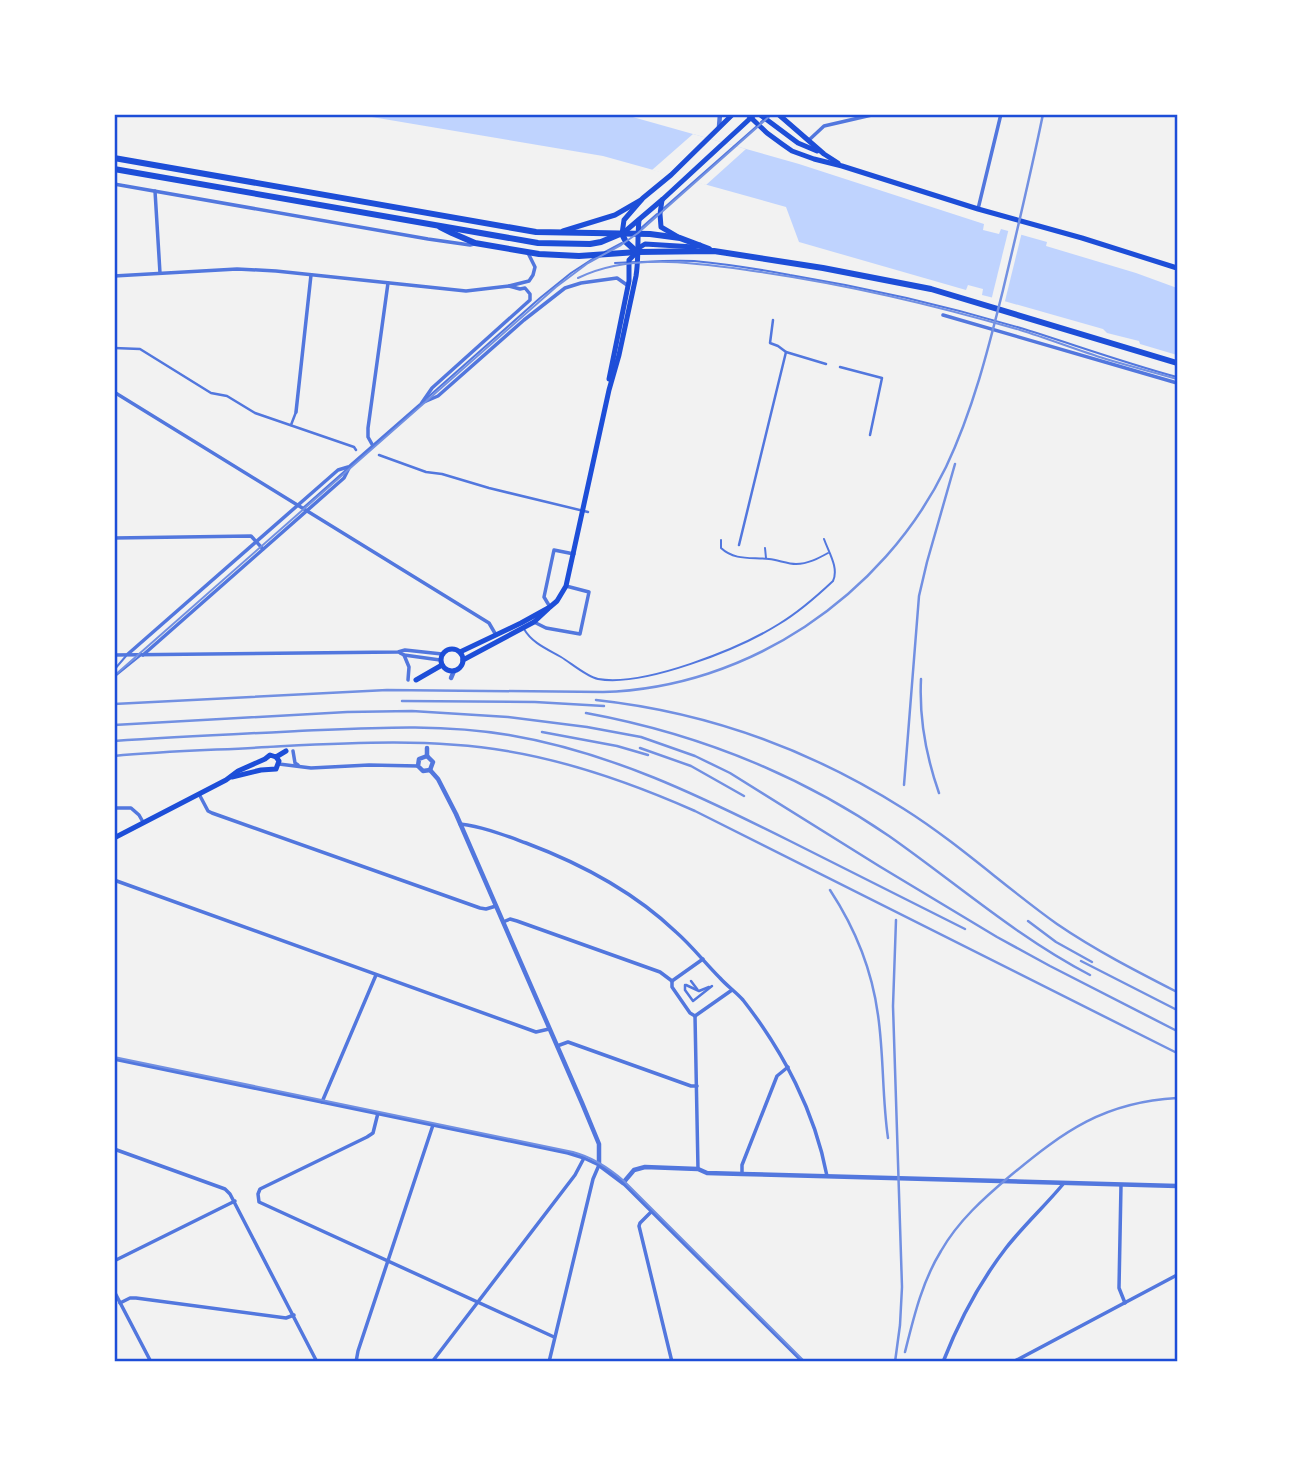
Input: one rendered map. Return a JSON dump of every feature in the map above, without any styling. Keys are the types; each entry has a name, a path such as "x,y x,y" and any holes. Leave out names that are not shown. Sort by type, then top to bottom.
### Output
{"main road":[{"path":"624,237 624,220 643,198 671,175 733,114"},
{"path":"778,114 842,166"},
{"path":"624,237 753,115 768,116 802,145 824,154"},
{"path":"753,115 758,125 774,139 814,159 1177,268"},
{"path":"114,158 536,232 601,233 624,237 636,250"},
{"path":"114,169 538,243 582,244 636,233 680,238 714,251"},
{"path":"558,232 615,215 643,198"},
{"path":"663,199 660,211 662,227 680,238"},
{"path":"416,680 450,649 460,652 550,607 566,586 636,276 636,233 639,220"},
{"path":"440,227 475,243 528,253 598,256 636,250 649,253 714,251 823,268 931,289 1177,363"},
{"path":"609,390 628,287 629,262 636,250 645,244 694,247 700,245"},
{"path":"463,660 534,622 550,607"},
{"path":"491,645 496,635"},
{"path":"441,660 445,669 452,674 462,665 460,652"},
{"path":"114,838 270,755 276,757 289,751"},
{"path":"228,778 276,769 279,764 276,757"},
{"path":"265,759 267,769"}],"street":[{"path":"719,127 720,114"},
{"path":"792,150 808,141 824,126 876,114"},
{"path":"978,209 1001,114"},
{"path":"114,184 428,239 475,243"},
{"path":"155,191 160,273"},
{"path":"114,275 237,269 466,291 529,281 535,267 528,253"},
{"path":"291,425 296,412 311,275"},
{"path":"421,404 438,396 524,320 565,288 617,278 628,287"},
{"path":"373,446 368,437 368,428 388,283"},
{"path":"126,655 256,542 344,478 350,467 421,404 432,388 530,300 526,288 509,286"},
{"path":"943,315 1177,383"},
{"path":"773,320 771,343 786,352 826,364"},
{"path":"114,348 140,349 211,393 227,396 255,413 354,447 356,450"},
{"path":"740,545 786,352"},
{"path":"840,367 883,378 870,435"},
{"path":"114,392 489,623 496,635"},
{"path":"379,455 426,472 585,511"},
{"path":"143,655 263,550 338,470 350,467"},
{"path":"114,538 251,537 263,550"},
{"path":"550,607 544,597 554,550 574,554"},
{"path":"534,622 546,628 580,634 589,592 566,586"},
{"path":"114,655 405,650 441,660"},
{"path":"398,652 441,660"},
{"path":"404,654 409,667 408,680"},
{"path":"427,748 427,756"},
{"path":"289,751 299,766"},
{"path":"418,765 419,760 427,756"},
{"path":"427,756 433,762 430,770"},
{"path":"279,764 418,765"},
{"path":"418,765 423,771 430,770"},
{"path":"430,770 447,795 599,1144 599,1165 593,1179 549,1362"},
{"path":"199,794 208,811 212,813 480,908 496,906"},
{"path":"114,808 131,808 143,823"},
{"path":"460,824 479,826 575,862 603,877 653,911 677,932 741,998 788,1067 813,1126 827,1177"},
{"path":"114,880 536,1032 549,1029"},
{"path":"503,922 510,919 530,925 660,972 672,981"},
{"path":"672,981 703,959"},
{"path":"322,1102 376,975"},
{"path":"672,981 672,987 695,1016"},
{"path":"691,981 700,993"},
{"path":"685,985 700,993 693,1001 684,991 685,985"},
{"path":"695,1016 732,990"},
{"path":"695,1016 698,1169"},
{"path":"557,1046 568,1042 691,1086 698,1086"},
{"path":"114,1059 584,1158 599,1165 623,1183 803,1362"},
{"path":"742,1174 742,1165 777,1076 788,1067"},
{"path":"378,1113 373,1133 259,1191 261,1204 555,1337"},
{"path":"356,1362 433,1125"},
{"path":"114,1149 225,1189 235,1201 316,1362 363,1362"},
{"path":"432,1362 575,1175 584,1158"},
{"path":"623,1183 639,1168 698,1169 707,1173 1177,1186"},
{"path":"943,1362 958,1325 990,1270 1064,1183"},
{"path":"1121,1185 1119,1288 1125,1303"},
{"path":"114,1261 235,1201"},
{"path":"652,1211 639,1226 672,1362"},
{"path":"1013,1362 1177,1275"},
{"path":"114,1291 151,1362"},
{"path":"120,1303 136,1298 286,1318 294,1315"}],"lane":[{"path":"636,233 768,116"},
{"path":"421,404 540,298 573,271 624,237"},
{"path":"615,263 677,261 715,264 868,289 946,307 1177,377"},
{"path":"721,540 721,548 736,557 795,564 809,562 829,553"},
{"path":"523,628 532,641 595,679 630,679 664,671 727,651 776,626 803,608 835,577 835,569 824,540"},
{"path":"765,548 766,559"},
{"path":"114,670 126,655"},
{"path":"114,677 143,655"}],"water":[{"path":"354,114 622,114 799,164 984,224 983,230 999,234 1001,229 1047,242 1046,246 1177,288 1177,355 1107,333 1103,329 982,295 983,289 968,285 966,290 799,242 786,207 603,156"}],"pier":[{"path":"693,134 746,149 706,185 652,170"},
{"path":"1009,228 1022,232 1004,305 991,301"}],"tram line":[{"path":"114,676 556,287 588,263 638,233 772,114"},
{"path":"578,278 599,270 645,262 692,263 794,277 892,296 956,312 1177,379"},
{"path":"114,1057 587,1157 624,1181 805,1362"}],"railway":[{"path":"114,704 387,690 603,692 656,687 708,673 758,653 805,627 848,594 886,556 919,514 946,467 972,402 985,357 1043,114"},
{"path":"904,785 919,596 955,464"},
{"path":"921,679 924,737 939,793"},
{"path":"596,700 717,724 795,752 832,769 924,822 1071,934 1177,992"},
{"path":"402,701 535,702 604,706"},
{"path":"114,725 412,711 508,717 641,737 695,756 730,773 997,937 1177,1031"},
{"path":"586,713 627,721 706,744 744,758 818,793 889,836 1012,927 1090,975"},
{"path":"114,741 404,727 483,731 546,743 619,764 688,792 965,929"},
{"path":"542,732 617,746 648,755"},
{"path":"114,756 328,744 418,743 507,751 579,768 626,783 695,811 1177,1053"},
{"path":"640,748 691,766 744,796"},
{"path":"830,890 855,934 875,998 888,1138"},
{"path":"895,1362 902,1287 893,1006 896,920"},
{"path":"1028,921 1056,942 1092,962"},
{"path":"1081,961 1177,1010"},
{"path":"905,1352 919,1300 934,1263 955,1230 981,1201 1049,1145 1086,1122 1128,1106 1177,1098"}]}
